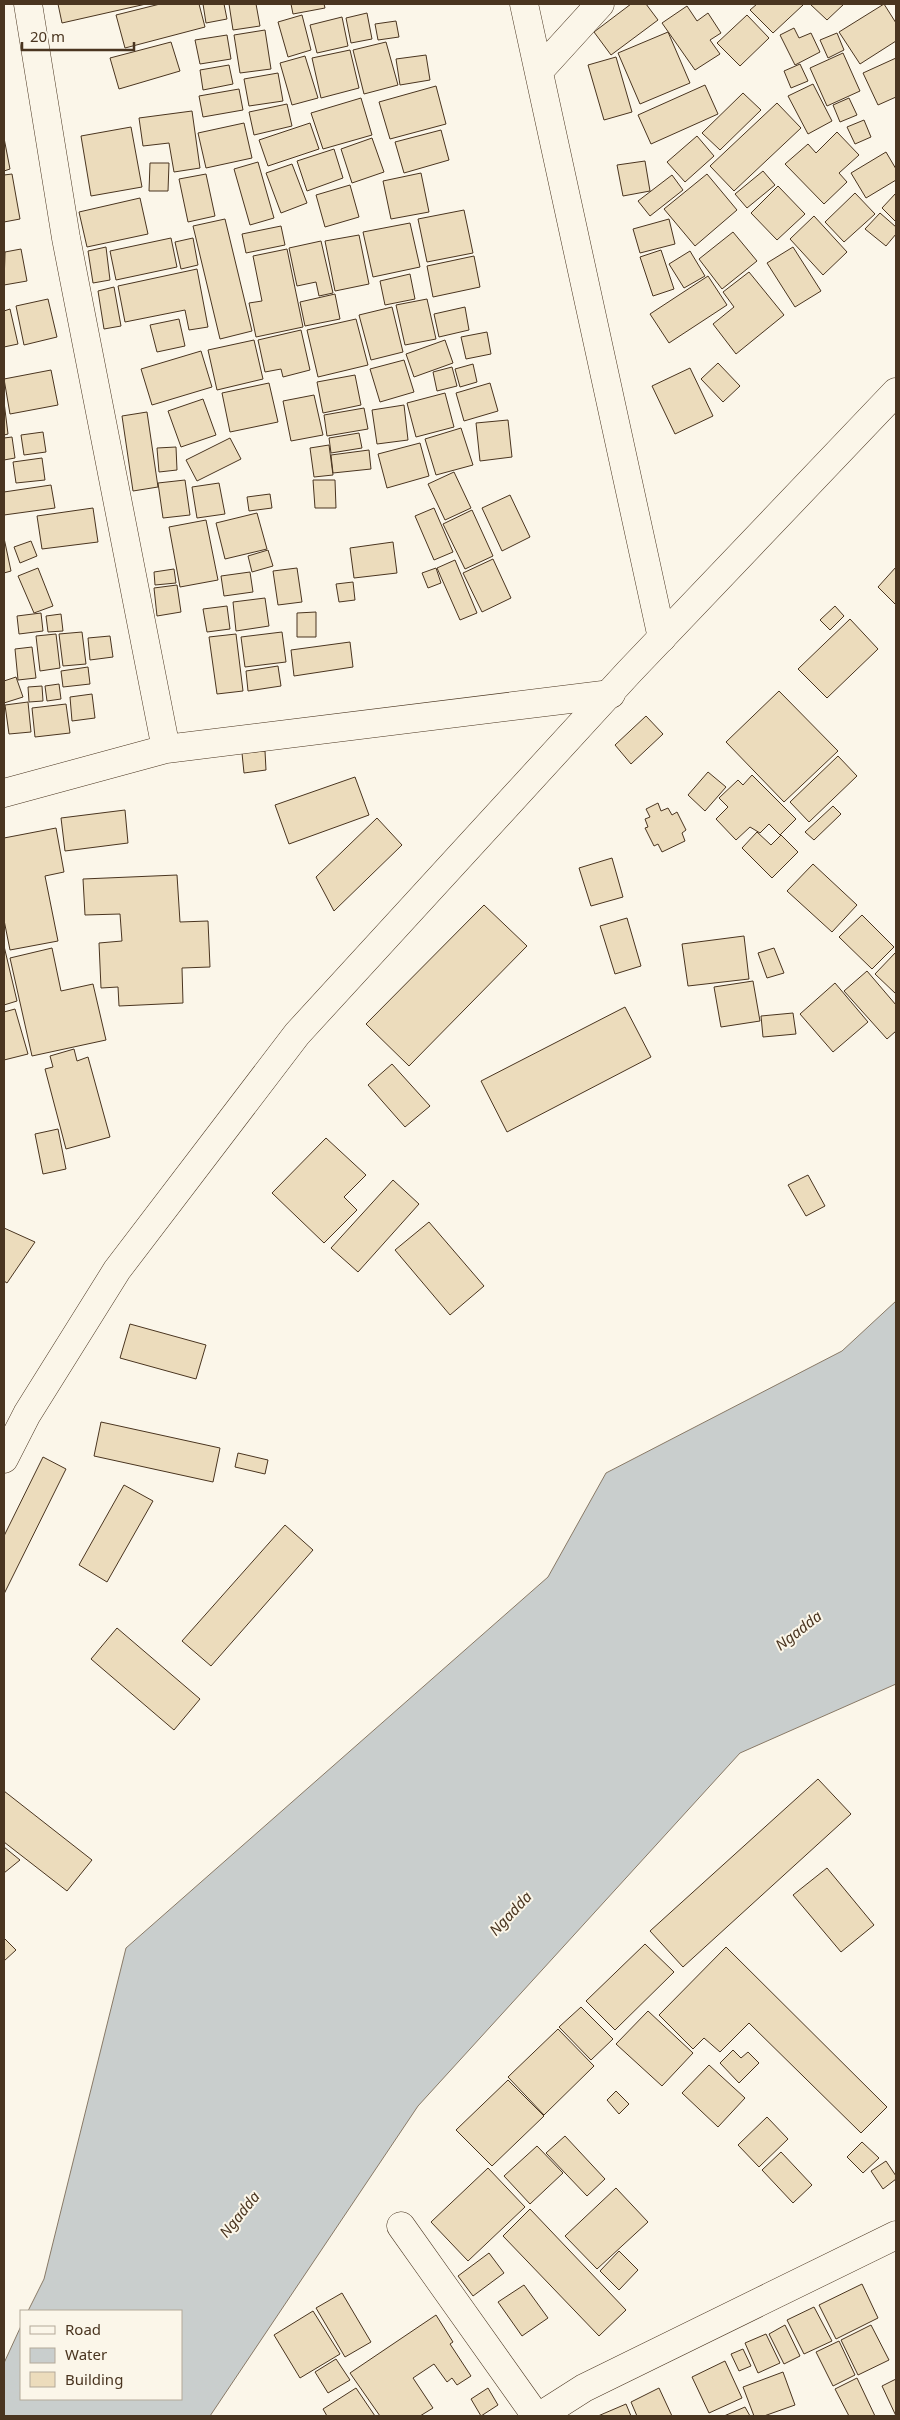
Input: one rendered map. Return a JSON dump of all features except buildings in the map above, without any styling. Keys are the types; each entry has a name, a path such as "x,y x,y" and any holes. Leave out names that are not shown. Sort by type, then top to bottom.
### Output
{"street":[{"path":"28,4 66,238 166,749"},
{"path":"524,4 662,638"},
{"path":"539,72 600,4"},
{"path":"4,1459 27,1414 117,1270 297,1034 662,638 896,392"},
{"path":"4,793 166,749 611,694"},
{"path":"401,2226 538,2416 584,2388 896,2235"}],"water":[{"name":"Ngadda","path":"896,1301 896,1684 740,1753 418,2106 210,2416 4,2416 4,2363 20,2328 20,2400 182,2400 182,2310 28,2310 44,2279 126,1948 548,1577 606,1473 842,1351"}]}
